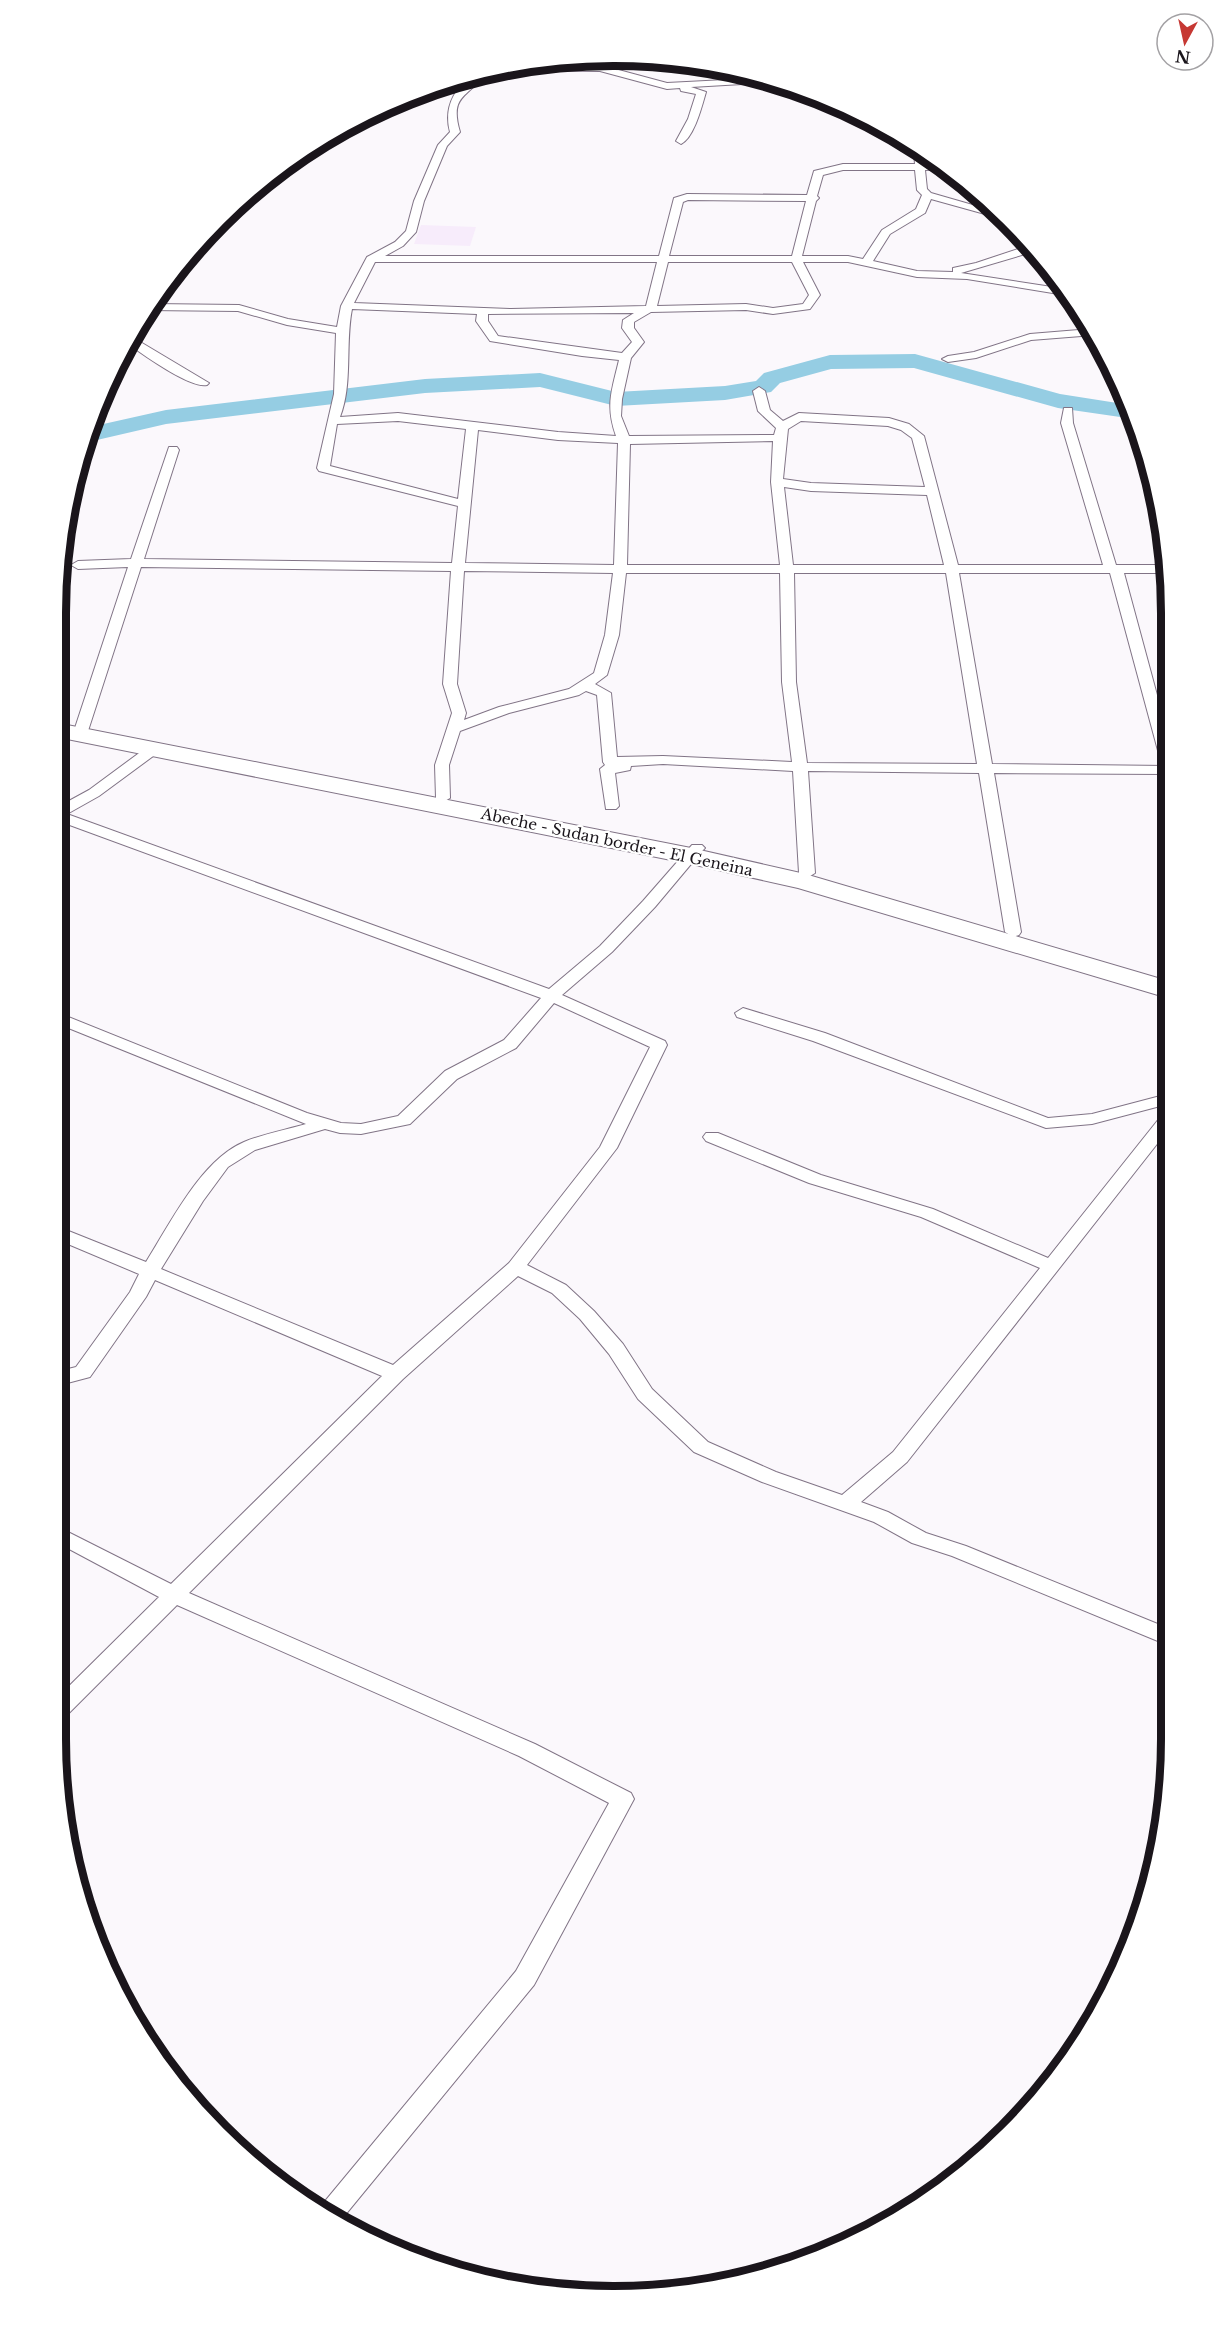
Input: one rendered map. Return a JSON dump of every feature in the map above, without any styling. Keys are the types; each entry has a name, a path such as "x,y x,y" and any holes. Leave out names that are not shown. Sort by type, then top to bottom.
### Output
{"highway":[{"name":"Abeche - Sudan border - El Geneina","path":"73,730 155,748 807,873 1161,988"},
{"name":"Abeche - Sudan border - El Geneina","path":"73,730 443,798 560,826"},
{"name":"Abeche - Sudan border - El Geneina","path":"694,852 805,882 877,897 1013,932 1161,979"}],"street":[{"path":"572,68 600,68 667,86 701,92 693,119 681,141"},
{"path":"667,86 741,82"},
{"path":"463,504 323,468 332,421 338,409 342,331 347,306 371,259 399,244 411,232 419,201 443,145 455,132 450,119 454,101 468,86"},
{"path":"920,159 922,190 927,195 984,211"},
{"path":"347,306 483,312 746,307 773,311 806,307 815,295 796,260 814,198 818,173 843,167 930,166"},
{"path":"867,262 886,232 921,211 927,195"},
{"path":"455,728 504,710 574,692 600,675 612,635 620,569 624,440 615,416 616,399 625,357 638,342 628,328 629,320 651,308 681,198 814,198"},
{"path":"926,275 978,266 1023,251"},
{"path":"371,259 796,260 827,258 867,262 926,275 967,276 1056,291"},
{"path":"160,306 239,308 287,322 342,331"},
{"path":"483,312 482,321 494,339 582,353 625,357"},
{"path":"948,359 976,356 1030,337 1084,333"},
{"path":"137,344 162,362 203,383"},
{"path":"759,391 764,411 782,427"},
{"path":"1068,411 1067,423 1113,568 1161,737"},
{"path":"332,421 398,417 558,436 624,440 772,438"},
{"path":"807,873 807,836 789,682 787,569 777,482 779,438 782,427 799,417 889,422 905,427 918,436 952,569 1013,932"},
{"path":"443,798 442,765 459,713 450,684 471,426"},
{"path":"73,730 138,563 174,450"},
{"path":"777,482 811,487 932,490"},
{"path":"78,566 138,563 620,569 1159,568"},
{"path":"586,686 604,693 610,762 663,760 800,767 1161,770"},
{"path":"66,809 94,793 155,748"},
{"path":"611,806 607,769 723,763"},
{"path":"66,819 551,996 659,1045 608,1148 516,1267 396,1374 66,1702"},
{"path":"66,1021 300,1117 340,1128 362,1129 404,1119 451,1075 510,1044 551,996 606,949 694,852"},
{"path":"744,1013 819,1037 1047,1123 1084,1120 1161,1100"},
{"path":"66,1376 83,1372 139,1293 149,1272 196,1198 222,1163 249,1146 326,1124"},
{"path":"844,1505 900,1456 1161,1128"},
{"path":"712,1137 815,1179 927,1213 1051,1266"},
{"path":"66,1236 396,1374"},
{"path":"516,1267 559,1289 587,1314 616,1349 645,1394 701,1447 769,1477 881,1517 919,1538 959,1551 1161,1634"},
{"path":"66,1538 174,1594 527,1750 623,1799 525,1978 334,2209"}],"shaded area":[{"path":"421,225 476,227 470,246 414,244"}],"waterway":[{"path":"97,433 166,417 425,386 540,380 616,399 725,393 763,387 772,378 830,362 915,361 1058,401 1121,410"}]}
